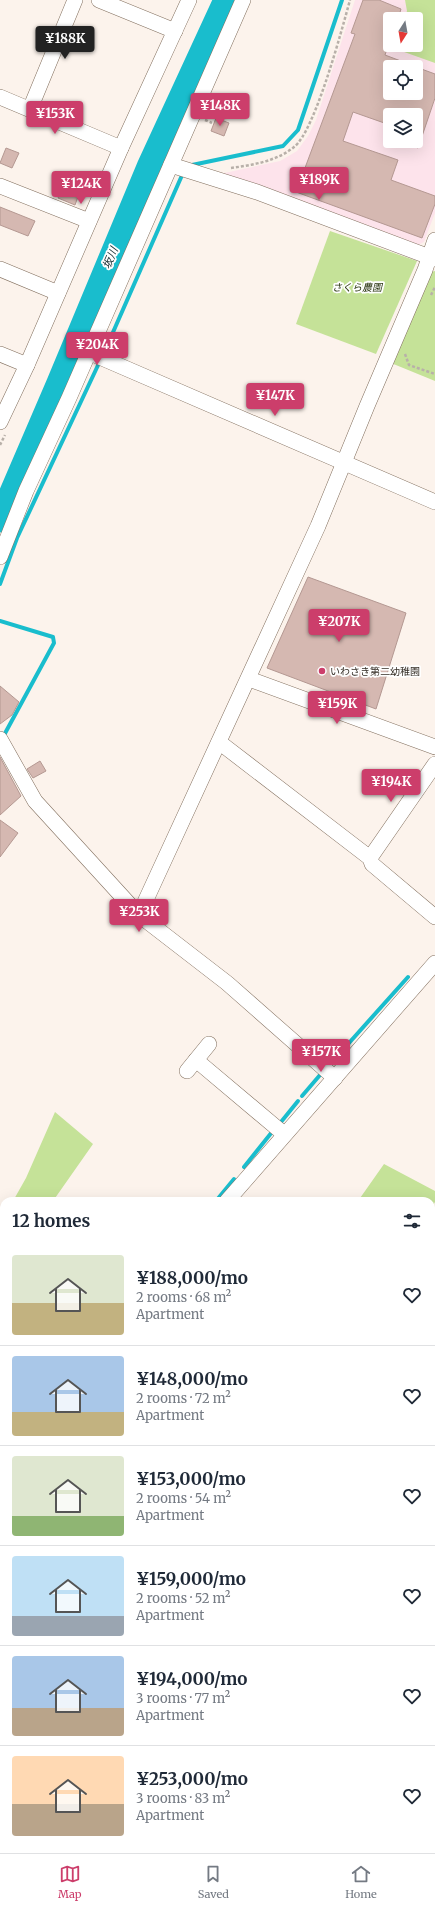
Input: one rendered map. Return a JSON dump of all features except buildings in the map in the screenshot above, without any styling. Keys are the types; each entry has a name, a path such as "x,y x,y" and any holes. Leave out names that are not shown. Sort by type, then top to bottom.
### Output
{"street":[{"path":"30,109 75,0"},
{"path":"99,0 175,31"},
{"path":"0,422 27,365 121,148 189,0"},
{"path":"0,558 26,491 97,355 181,168 243,0"},
{"path":"0,97 121,148"},
{"path":"181,168 257,192 432,258"},
{"path":"0,186 89,221"},
{"path":"139,915 318,526 425,270 432,258 435,240"},
{"path":"0,269 58,293"},
{"path":"0,354 27,365"},
{"path":"97,355 311,447 344,464 435,502"},
{"path":"248,679 435,747"},
{"path":"0,739 35,801 139,915 227,983 335,1078"},
{"path":"219,742 370,858 372,864 435,917"},
{"path":"370,858 435,764"},
{"path":"230,1197 435,963"},
{"path":"209,1044 192,1065 284,1134"}],"path":[{"path":"229,168 277,158 295,146 312,117 337,44 350,0"},
{"path":"405,352 409,365 435,374"}],"shaded area":[{"path":"355,0 435,0 435,213 424,242 418,245 215,175 280,161 297,151 308,136 316,120"}],"green space":[{"path":"405,0 435,0 435,63 404,52 423,52 423,12 407,11"},
{"name":"さくら農園","path":"330,231 417,261 376,354 296,324"},
{"path":"435,271 435,381 391,363 430,272"},
{"path":"55,1112 93,1144 56,1197 15,1197 26,1178"},
{"path":"384,1164 435,1191 435,1197 361,1197"}],"waterway":[{"name":"坂川","path":"0,520 149,167 226,0"},
{"path":"189,167 192,165 283,146 298,130 342,0"},
{"path":"103,355 183,173"},
{"path":"0,584 17,538 100,361"},
{"path":"0,621 53,637 54,643 3,737"},
{"path":"332,1062 408,977"},
{"path":"302,1096 320,1075"},
{"path":"281,1122 298,1101"},
{"path":"244,1167 272,1132"},
{"path":"219,1197 234,1179"}],"place":[{"name":"いわさき第二幼稚園","path":"322,671"}]}
